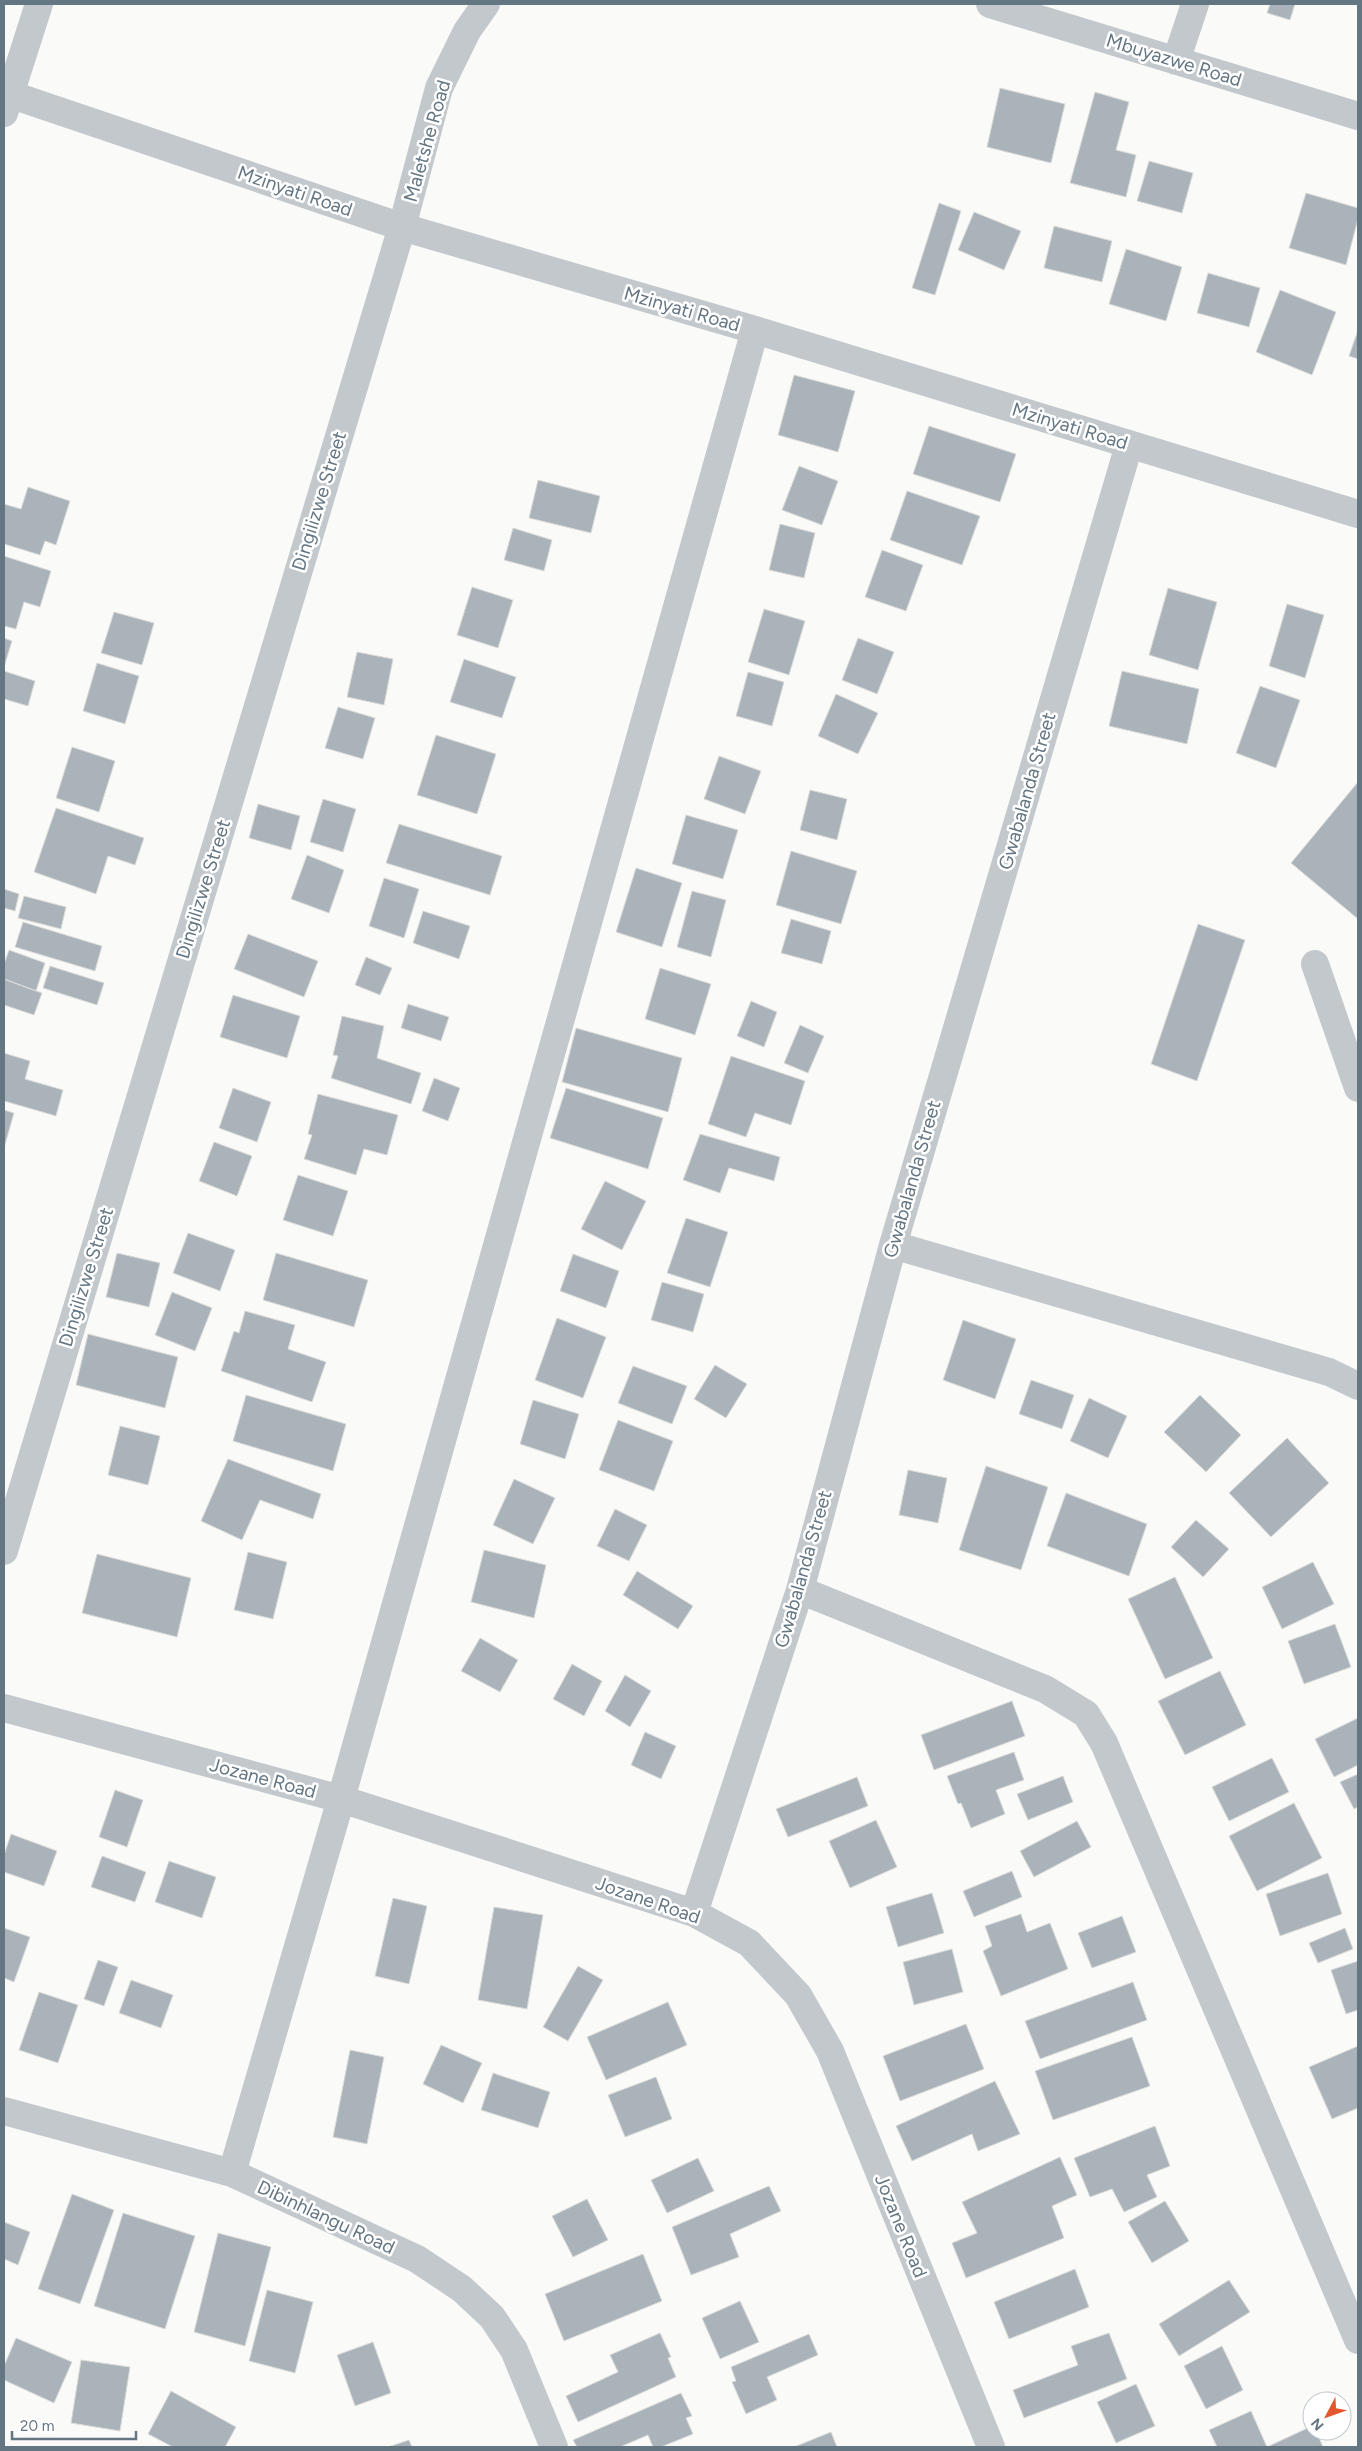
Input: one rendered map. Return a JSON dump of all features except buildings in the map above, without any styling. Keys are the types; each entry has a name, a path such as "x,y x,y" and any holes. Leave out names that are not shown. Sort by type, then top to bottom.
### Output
{"street":[{"path":"6,103 39,4"},
{"name":"Maletshe Road","path":"402,227 439,88 467,31 486,4"},
{"name":"Mbuyazwe Road","path":"990,4 1358,116"},
{"path":"1176,61 1195,4"},
{"name":"Mzinyati Road","path":"6,103 402,227 755,330 1358,514"},
{"name":"Dingilizwe Street","path":"4,1551 402,227"},
{"path":"232,2173 341,1799 755,330"},
{"name":"Gwabalanda Street","path":"694,1913 800,1590 893,1244 1129,444"},
{"path":"1315,964 1358,1088"},
{"path":"893,1244 1329,1372 1358,1386"},
{"path":"800,1590 1045,1689 1086,1714 1104,1743 1358,2340"},
{"name":"Jozane Road","path":"4,1708 341,1799 694,1913 749,1944 798,1995 830,2051 990,2447"},
{"name":"Dibinhlangu Road","path":"4,2111 232,2173 417,2259 462,2289 492,2317 514,2350 554,2447"}]}
